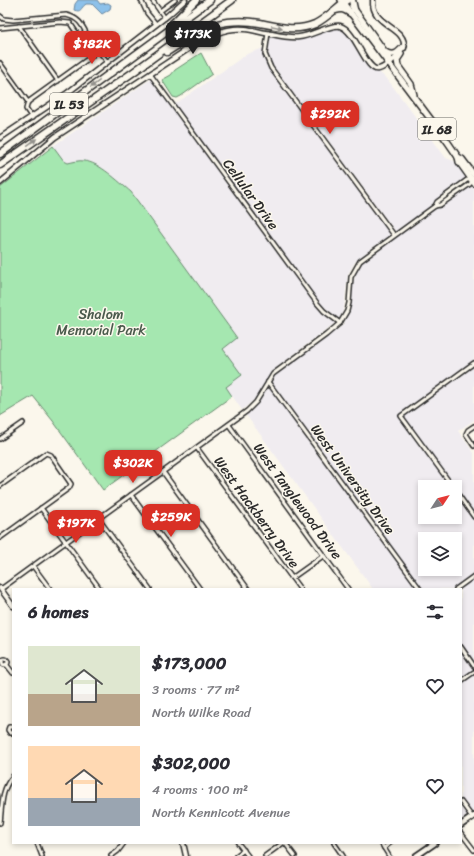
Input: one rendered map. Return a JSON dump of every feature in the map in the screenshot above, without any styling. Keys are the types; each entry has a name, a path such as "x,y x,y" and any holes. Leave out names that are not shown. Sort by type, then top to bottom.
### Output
{"highway":[{"name":"IL 53","path":"0,154 138,52 152,38 186,12 196,0"},
{"path":"138,52 210,0"},
{"path":"132,72 232,0"},
{"path":"333,12 342,9 352,11 352,0"},
{"name":"IL 53","path":"0,165 132,72 204,30 219,24 248,22 282,28 298,28 317,23 333,12 345,1"}],"main road":[{"name":"IL 68","path":"345,1 386,60 458,157 462,159 473,179"},
{"name":"IL 68","path":"352,11 385,52 389,58 389,63"},
{"path":"385,52 392,55 396,54 404,46"},
{"path":"401,54 397,60 398,66 411,84 416,100"},
{"path":"462,824 473,817"},
{"path":"416,856 434,844"}],"street":[{"path":"141,0 147,13 156,24"},
{"path":"152,0 165,18"},
{"path":"160,11 175,0"},
{"path":"0,138 66,94 165,18 185,0"},
{"path":"0,183 55,137 203,39 217,33 245,29 299,37 309,35 332,26 341,26 349,31 372,67 379,69 401,54 405,43 402,36 378,18 374,9 373,0"},
{"path":"0,16 4,19 13,20 66,15 74,17 81,23 92,42 107,62"},
{"path":"0,28 60,22 70,23 92,56 28,102 26,109 32,118"},
{"path":"19,26 58,81"},
{"path":"268,33 265,54 271,68 394,235"},
{"path":"0,63 28,102"},
{"name":"Cellular Drive","path":"150,74 317,303 322,309 340,323"},
{"path":"12,605 0,588 33,566 247,412 256,402 273,374 340,323 349,302 350,280 355,267 363,258 435,206 437,202 467,181 473,179"},
{"path":"448,480 401,416 474,363"},
{"name":"West University Drive","path":"268,382 419,588"},
{"path":"0,439 23,423"},
{"name":"West Tanglewood Drive","path":"229,425 347,588"},
{"path":"474,426 468,430 466,434 474,446"},
{"name":"West Hackberry Drive","path":"197,448 299,588"},
{"path":"0,486 44,454 48,453 70,481 71,485 69,488 0,538"},
{"path":"163,472 247,588"},
{"path":"130,495 199,588"},
{"path":"462,500 474,517"},
{"path":"41,508 99,588"},
{"path":"98,518 149,588"},
{"path":"292,578 323,556"},
{"path":"33,566 49,588"},
{"path":"457,588 474,576"},
{"path":"462,648 474,666"},
{"path":"6,664 12,673"},
{"path":"462,680 474,672"},
{"path":"12,727 9,727 8,730 12,733"},
{"path":"0,823 3,792 12,777"},
{"path":"462,803 473,817"},
{"path":"462,834 474,850"},
{"path":"37,844 42,856"},
{"path":"111,856 118,851 123,844"},
{"path":"183,844 186,856"},
{"path":"239,844 248,856"},
{"path":"265,856 283,844"},
{"path":"285,844 295,856"},
{"path":"335,844 343,856"},
{"path":"382,844 389,856"},
{"path":"384,848 389,844"},
{"path":"236,856 244,850"}],"shaded area":[{"path":"339,27 345,30 353,40 370,69 379,72 388,80 446,158 454,161 474,188 474,420 458,431 474,453 474,811 462,819 462,588 372,588 246,415 253,409 275,376 343,325 350,311 353,283 358,266 398,235 273,66 268,55 270,37 311,37 332,28"},
{"path":"264,48 267,63 388,230 390,236 355,262 348,274 344,307 341,316 335,323 271,372 255,399 242,410 226,387 223,349 236,337 131,192 91,162 83,161 68,163 64,161 53,146 151,79 171,107 247,54"}],"green space":[{"path":"201,53 212,74 181,96 177,98 173,97 162,80"},
{"name":"Shalom Memorial Park","path":"53,146 64,161 68,163 76,161 90,162 109,173 131,192 237,338 223,349 242,375 226,387 232,396 103,490 33,396 0,416 0,188"}],"water":[{"path":"78,0 97,0 100,4 108,3 111,5 110,9 102,14 92,4 86,4 77,11 74,10 75,4"}]}
